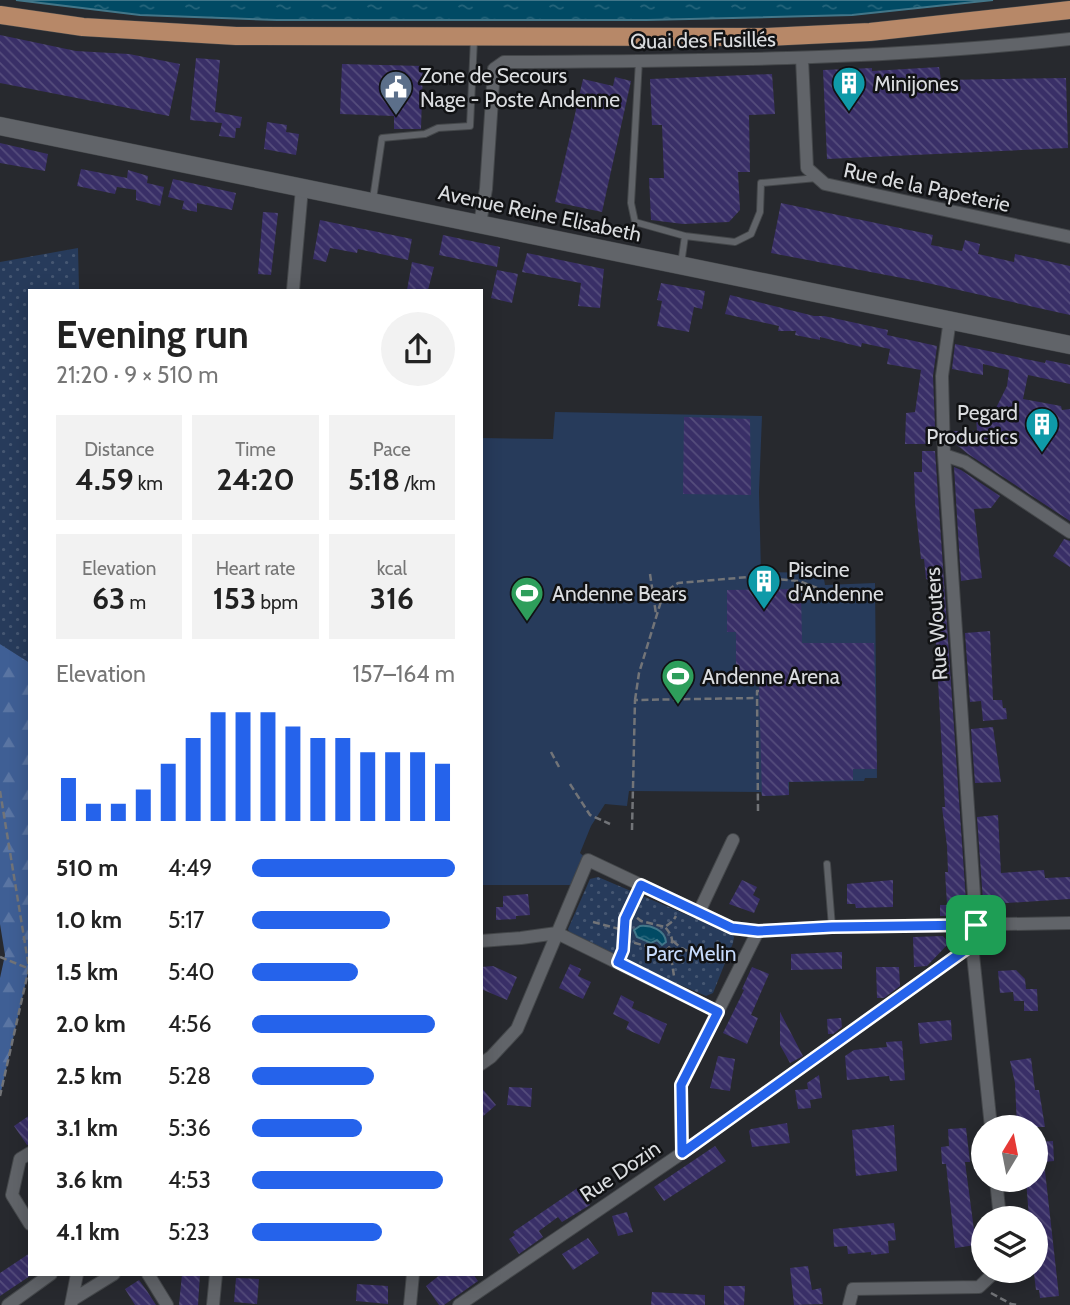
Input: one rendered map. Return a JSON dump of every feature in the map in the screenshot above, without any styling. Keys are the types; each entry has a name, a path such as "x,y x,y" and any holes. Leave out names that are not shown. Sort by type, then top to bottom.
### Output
{"main road":[{"path":"0,15 83,27 146,32 236,36 474,37 818,35 964,24 1070,10"},
{"name":"Avenue Reine Elisabeth","path":"0,126 1070,345"}],"street":[{"name":"Quai des Fusillés","path":"480,223 486,189 495,69 504,62 802,58 1070,39"},
{"name":"Rue de la Papeterie","path":"802,58 807,168 825,184 1070,237"},
{"path":"293,289 302,188"},
{"name":"Rue Wouters","path":"950,320 942,376 944,455 976,925 972,945 990,1115"},
{"path":"944,455 965,462 1070,532"},
{"path":"699,912 733,840"},
{"path":"483,1063 491,1058 517,1029 587,860 732,928 758,931 832,927 1070,923"},
{"path":"682,1153 681,1085 758,931"},
{"path":"483,941 557,933 718,1012"},
{"name":"Rue Dozin","path":"459,1305 682,1153 972,945"},
{"path":"28,1154 20,1159 12,1195 28,1221"},
{"path":"8,1305 48,1276"},
{"path":"71,1302 111,1276"},
{"path":"149,1276 167,1305"},
{"path":"214,1305 216,1276"},
{"path":"410,1305 413,1276"},
{"path":"71,1302 76,1278"},
{"path":"849,1305 853,1289 979,1287 983,1283"}],"lane":[{"path":"373,201 382,138 425,134 438,128 470,126 474,37"},
{"path":"639,60 631,202 635,222 685,236 735,242 751,234 760,212 761,183 818,177"},
{"path":"680,265 685,236"},
{"path":"827,863 832,927"}],"path":[{"path":"650,574 656,617"},
{"path":"632,830 635,700 639,673 662,598 668,590 678,583 749,577 799,581 817,588"},
{"path":"758,811 759,691"},
{"path":"635,700 757,698"},
{"path":"551,752 559,766"},
{"path":"570,784 590,815 610,824"},
{"path":"0,791 28,962"},
{"path":"618,962 624,940 625,919 641,885"},
{"path":"666,927 673,921 681,904"},
{"path":"629,911 641,921 666,927 673,941 681,948 709,961"},
{"path":"593,922 623,930"},
{"path":"624,940 664,951 671,957 675,973 670,988"},
{"path":"664,951 670,948 673,941"},
{"path":"1,956 28,968"},
{"path":"0,1096 28,972"},
{"path":"979,1287 1017,1305"}],"green space":[{"path":"78,248 79,289 28,289 28,662 0,644 0,262"},
{"name":"Andenne Arena","path":"555,412 762,416 759,492 761,572 823,573 825,585 875,583 877,778 865,778 864,781 789,782 789,795 762,796 761,792 629,791 627,806 605,804 591,826 580,853 588,860 577,885 483,885 483,438 553,439"},
{"path":"0,644 28,662 28,972 0,1096 0,978 5,955 0,924"},
{"name":"Parc Melin","path":"598,877 732,934 733,943 713,993 706,996 571,938 568,929 590,879"}],"water":[{"path":"16,0 993,0 852,15 647,20 277,20 140,15"},
{"path":"640,926 657,929 666,942 662,945 657,940 651,943 637,937 634,930"}],"building":[{"path":"0,35 76,51 129,54 180,64 169,116 0,83"},
{"path":"196,58 220,60 215,112 242,117 240,128 236,128 235,138 219,136 222,123 190,120"},
{"path":"342,64 423,66 421,129 394,129 394,116 340,114"},
{"path":"939,67 941,80 1066,78 1068,148 827,159 823,70 872,68 872,71"},
{"path":"772,74 775,114 749,115 750,172 738,172 740,210 729,222 683,224 651,220 649,178 664,178 662,125 652,125 650,79"},
{"path":"615,77 631,81 602,212 555,202 583,79 613,86"},
{"path":"267,122 287,125 286,132 299,134 296,155 264,149"},
{"path":"0,143 48,154 45,171 0,163"},
{"path":"81,169 127,178 128,170 148,176 147,183 164,187 160,206 136,200 136,190 117,187 115,194 77,186"},
{"path":"173,179 236,193 232,210 197,203 197,212 182,209 184,201 168,197"},
{"path":"781,203 933,235 931,245 962,251 965,240 980,244 978,254 1014,262 1015,254 1070,266 1070,315 923,282 771,253"},
{"path":"263,212 278,213 271,275 258,274"},
{"path":"320,220 412,239 408,260 358,249 357,253 330,248 326,262 313,259"},
{"path":"443,235 500,247 497,267 439,255"},
{"path":"527,253 604,269 600,308 578,306 581,283 522,272"},
{"path":"412,262 434,267 428,289 407,289"},
{"path":"497,270 518,274 512,303 491,298"},
{"path":"661,283 705,291 702,309 694,307 689,332 657,326 662,301 657,300"},
{"path":"730,295 814,316 888,330 887,335 937,346 933,376 935,427 926,427 926,444 905,444 906,413 915,412 921,370 887,364 890,349 862,343 861,347 820,337 820,340 795,335 796,331 778,331 779,326 725,314"},
{"name":"Pegard Productics","path":"955,344 1045,363 1046,360 1070,365 1070,384 1028,375 1023,399 1061,406 1062,410 1070,409 1070,521 952,441 952,431 977,431 976,418 992,416 1007,386 1009,370 983,364 983,375 952,369"},
{"path":"684,417 750,419 751,495 683,494"},
{"path":"922,451 935,451 967,916 940,916 940,905 947,905 947,846 942,807 945,807 936,645 929,580 926,579 924,559 921,559 915,503 914,472 922,472"},
{"path":"954,467 1000,496 991,508 974,509 982,578 961,581"},
{"path":"1064,539 1070,541 1070,567 1053,556"},
{"name":"Andenne Arena","path":"801,589 802,643 874,643 877,769 853,769 853,780 788,782 789,795 762,796 759,684 736,683 736,632 727,632 727,590"},
{"path":"990,631 993,700 1002,700 1007,719 983,721 981,701 970,702 965,633"},
{"path":"993,727 1001,782 975,783 971,729"},
{"path":"998,815 1001,873 1044,870 1045,878 1070,877 1070,899 991,904 983,901 977,817"},
{"path":"742,880 757,887 753,895 760,899 754,913 729,904"},
{"path":"893,880 893,907 856,908 855,904 847,904 847,884"},
{"path":"528,894 530,915 496,920 496,907 503,907 503,896"},
{"path":"943,936 949,943 927,966 914,967 913,937"},
{"path":"842,952 842,969 791,970 791,954"},
{"path":"570,964 581,969 578,976 591,982 583,999 559,988"},
{"path":"493,966 517,977 507,1000 483,990 483,967"},
{"path":"752,967 769,974 751,1015 758,1018 747,1044 723,1033"},
{"path":"876,967 899,967 900,986 884,998 877,998"},
{"path":"1016,970 1025,979 1026,989 1037,989 1038,1011 1024,1011 1024,1001 1014,1001 1013,992 1000,993 998,971"},
{"path":"621,995 634,1002 632,1008 667,1024 659,1044 626,1029 629,1022 613,1014"},
{"path":"780,1012 803,1056 790,1063 780,1045"},
{"path":"841,1018 842,1027 833,1034 828,1034 827,1019"},
{"path":"951,1020 952,1040 920,1044 918,1023"},
{"path":"902,1041 905,1080 890,1081 889,1076 847,1080 845,1056 854,1050 887,1047 886,1042"},
{"path":"718,1056 735,1059 730,1091 710,1088"},
{"path":"1031,1058 1035,1090 1039,1090 1043,1115 1016,1115 1015,1083 1010,1061"},
{"path":"819,1075 822,1098 810,1100 811,1108 798,1109 795,1090 808,1089 807,1083"},
{"path":"509,1087 532,1088 531,1107 507,1105"},
{"path":"483,1089 496,1105 483,1116"},
{"path":"28,1116 28,1145 27,1145 14,1126"},
{"path":"787,1123 790,1143 752,1147 749,1131 751,1129"},
{"path":"894,1125 897,1171 856,1176 852,1130"},
{"path":"966,1128 970,1162 965,1162 971,1207 971,1246 955,1248 946,1164 942,1164 941,1147 949,1146 948,1129"},
{"path":"1048,1141 1053,1141 1054,1161 1048,1162"},
{"path":"715,1146 726,1161 664,1201 654,1187"},
{"path":"579,1187 590,1205 562,1222 558,1217 539,1231 543,1237 519,1254 509,1239 515,1235 513,1232"},
{"path":"1027,1192 1047,1192 1059,1296 1040,1298 1039,1290 1036,1290 1035,1283 1048,1283 1048,1206 1028,1206"},
{"path":"627,1212 633,1232 618,1236 612,1216"},
{"path":"894,1223 896,1240 888,1241 889,1253 848,1254 847,1246 834,1247 833,1229"},
{"path":"588,1238 599,1253 573,1270 562,1254"},
{"path":"28,1254 30,1276 0,1296 0,1273"},
{"path":"808,1266 812,1290 821,1288 823,1304 794,1305 790,1268"},
{"path":"182,1276 200,1276 198,1305 179,1305"},
{"path":"438,1276 474,1276 478,1281 444,1305 439,1305 426,1286"},
{"path":"236,1278 259,1279 257,1304 234,1302"},
{"path":"139,1280 156,1305 135,1305 125,1289"},
{"path":"357,1284 388,1286 388,1304 356,1301"},
{"path":"724,1286 745,1286 744,1305 724,1305"},
{"path":"652,1292 705,1295 705,1305 651,1305"}],"place":[{"name":"Minijones","path":"849,113"},
{"name":"Zone de Secours Nage - Poste Andenne","path":"396,117"},
{"name":"Pegard Productics","path":"1042,454"},
{"name":"Piscine d'Andenne","path":"764,611"},
{"name":"Andenne Bears","path":"527,623"},
{"name":"Andenne Arena","path":"678,706"}],"route":[{"path":"641,885 732,928 758,931 976,925 972,945 682,1153 681,1085 718,1012 618,962 623,950 625,919 641,885"}]}
